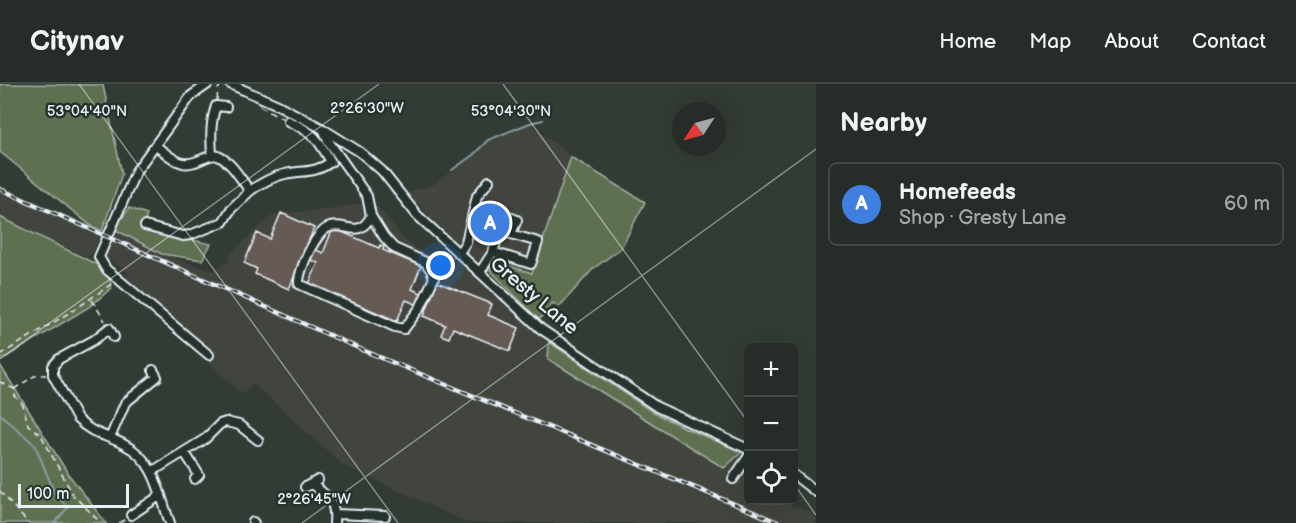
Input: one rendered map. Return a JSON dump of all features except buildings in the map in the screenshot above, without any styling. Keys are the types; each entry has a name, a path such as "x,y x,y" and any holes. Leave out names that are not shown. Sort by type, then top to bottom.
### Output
{"street":[{"path":"208,84 191,96 135,171 99,257 106,269 209,355"},
{"name":"Gresty Lane","path":"230,84 278,105 360,152 382,171 417,214 541,329 657,407 744,446"},
{"path":"212,155 210,130 216,106 226,107"},
{"path":"145,226 183,236 190,235 223,222 231,209 265,180 287,174 310,172 331,162 311,132 288,122"},
{"path":"323,129 329,142 367,196 371,216 384,237 394,248 425,262 431,270 434,278 420,308 404,329 394,327 301,287 299,284 300,274 312,245 326,228 333,226 351,230 360,228 367,224 371,216"},
{"path":"155,146 182,163 194,163 212,155 220,157 229,164 250,191"},
{"path":"459,254 466,242 477,196 489,181"},
{"path":"480,272 493,252 505,215 518,220 511,234 538,242 531,264 493,252"},
{"path":"114,337 107,325 94,340 57,361 53,366 53,375 77,419 93,432 124,444 136,452 153,471 171,523"},
{"path":"110,438 125,403 157,377"},
{"path":"153,471 184,453 226,422 239,424 258,441"},
{"path":"184,453 199,476"},
{"path":"733,479 744,463"},
{"path":"798,478 816,492"},
{"path":"311,483 330,499 334,506 334,523"},
{"path":"131,515 161,495"},
{"path":"335,514 380,518"}],"path":[{"path":"216,106 218,89 222,84"},
{"path":"0,355 121,280"},
{"path":"92,299 107,325"},
{"path":"14,389 36,375 53,375"},
{"path":"0,382 14,389"},
{"path":"14,389 15,396 23,405 28,425 41,435 73,495 101,523"},
{"path":"0,490 28,523"}],"shaded area":[{"path":"530,123 571,157 532,273 496,262 490,270 454,241 407,193 434,184 473,155 488,140"},
{"path":"0,185 102,231 93,252 87,258 0,216"},
{"path":"375,203 403,238 447,273 458,258 477,279 549,342 549,359 723,468 742,452 744,505 791,505 816,513 816,523 468,523 343,465 253,383 242,394 123,281 129,273 105,257 114,229 162,254 213,271 228,262 231,253 274,214"}],"green space":[{"path":"0,84 103,85 122,174 102,231 90,225 0,152"},
{"path":"571,157 645,202 621,248 593,269 559,307 553,303 539,320 490,270 496,262 532,273"},
{"path":"129,208 147,214 143,230 211,244 202,260 162,254 114,229"},
{"path":"0,217 106,269 112,288 89,307 0,361"},
{"path":"549,342 654,413 742,452 724,468 548,359"},
{"path":"0,365 69,475 106,523 0,523"}],"waterway":[{"path":"452,170 473,155 488,140 543,120"},
{"path":"0,414 35,445 55,494 68,507 55,523"}],"railway":[{"path":"0,189 365,351 780,523"}],"place":[{"name":"Homefeeds","path":"490,223"}]}
